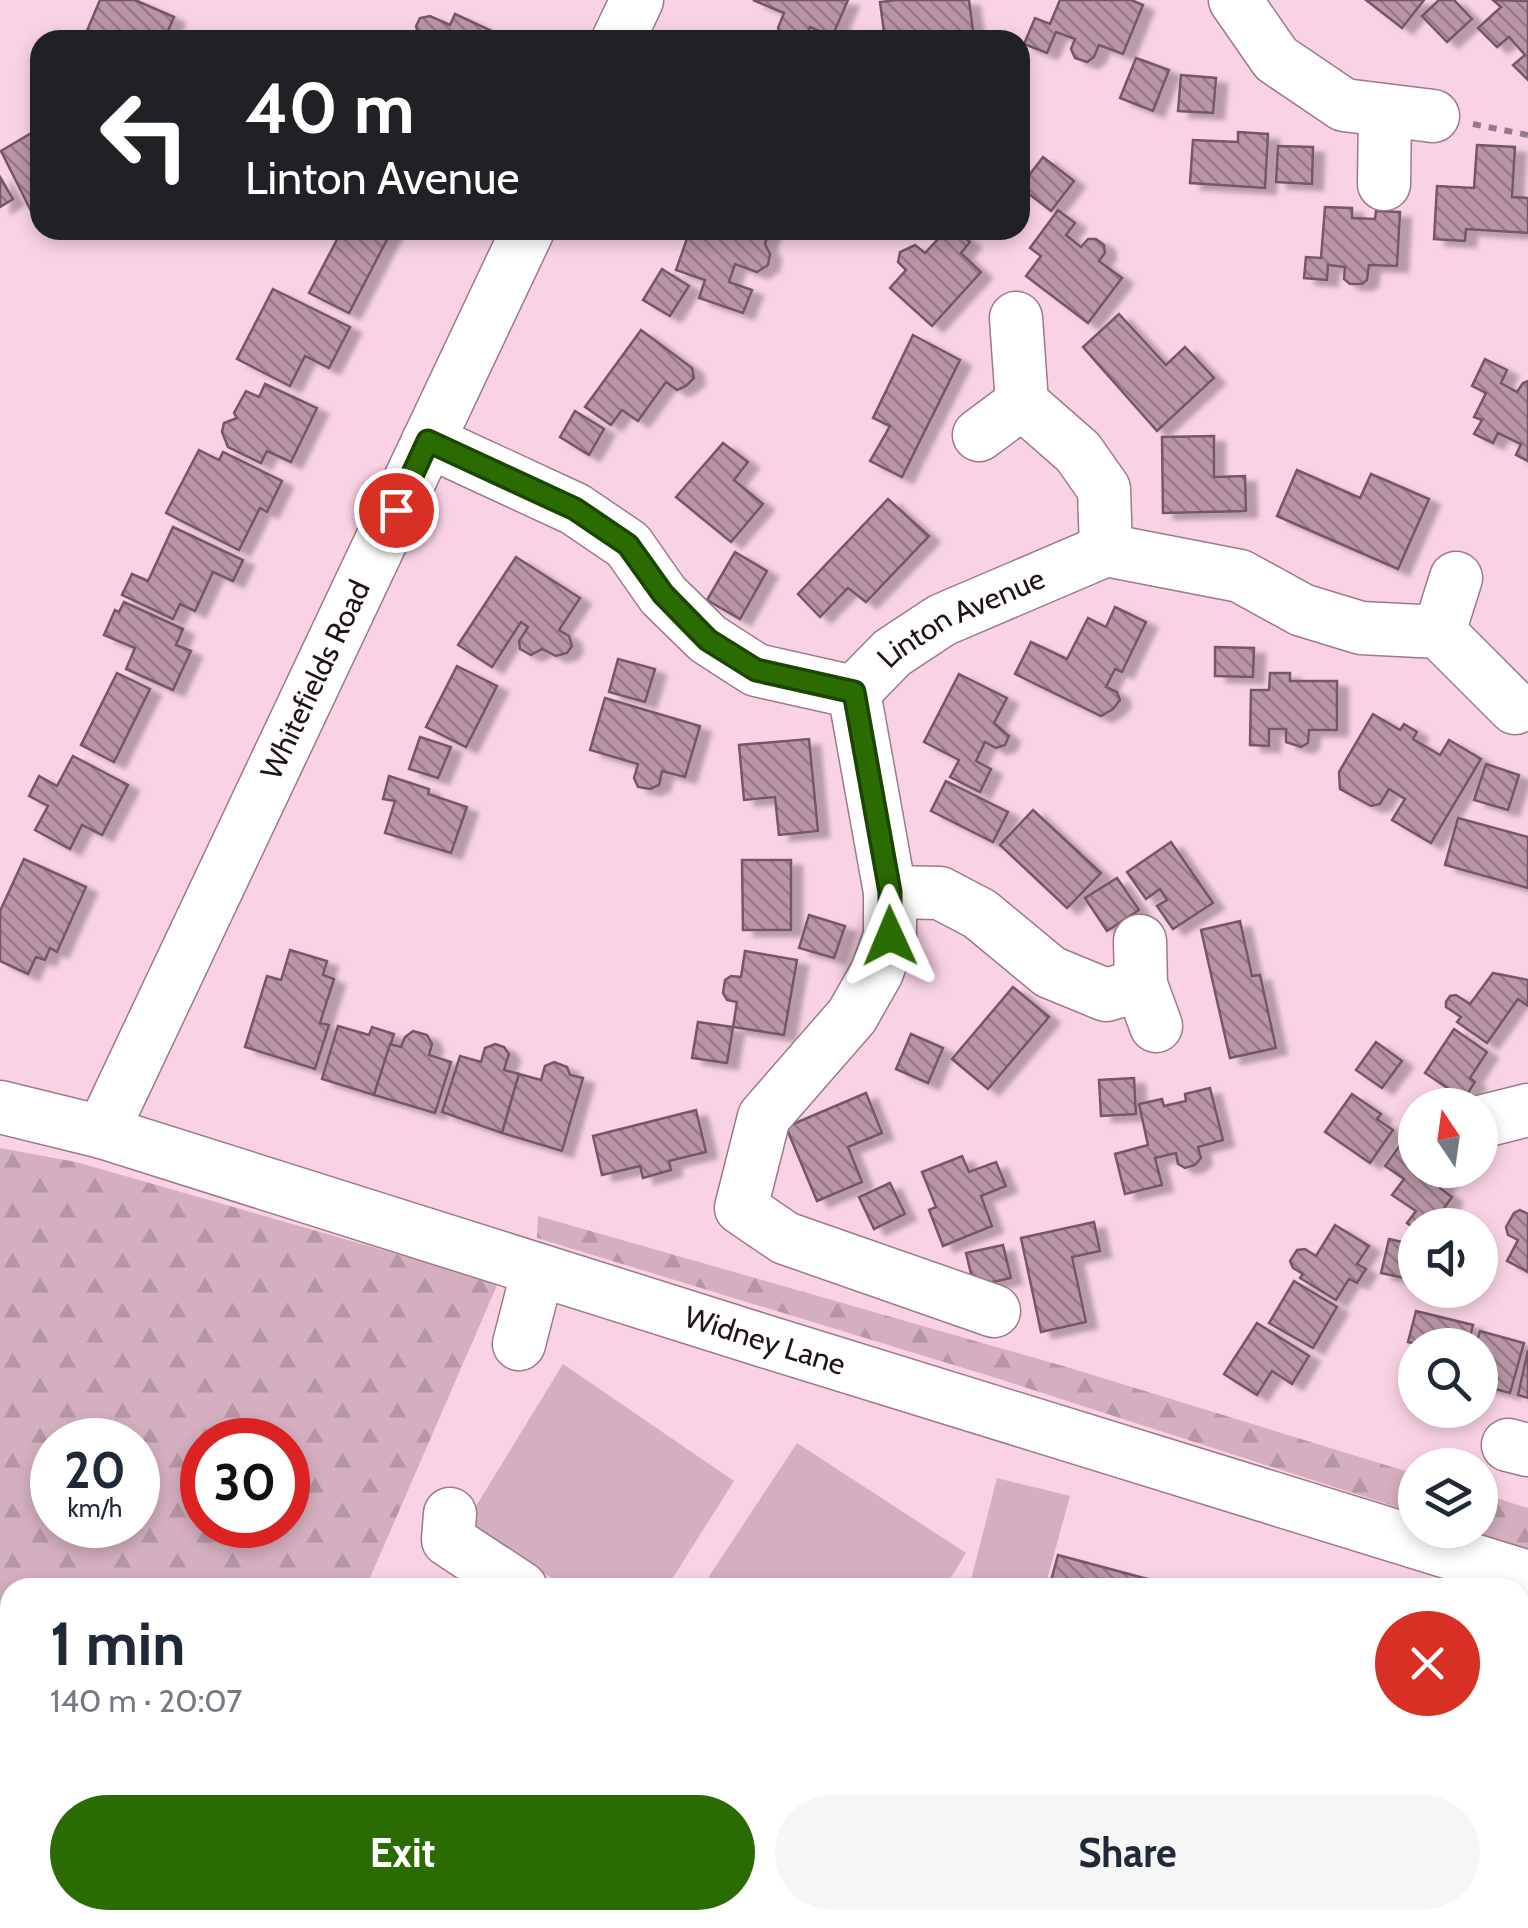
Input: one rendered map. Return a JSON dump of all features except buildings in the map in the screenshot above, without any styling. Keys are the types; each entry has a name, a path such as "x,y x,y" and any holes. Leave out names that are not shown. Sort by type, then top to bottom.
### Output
{"street":[{"path":"623,30 637,0"},
{"path":"1235,0 1276,59 1344,105 1409,114 1384,184"},
{"name":"Whitefields Road","path":"102,1132 523,240"},
{"path":"1016,318 1022,402 1078,452 1104,490 1106,550 1240,576 1302,610 1361,628 1440,632 1514,708"},
{"path":"979,435 1022,402"},
{"name":"Linton Avenue","path":"428,441 575,509 628,545 663,594 708,640 756,670 854,692 892,653 942,620 1106,550"},
{"path":"1440,632 1456,578"},
{"path":"854,692 890,892 890,936 852,1016 764,1118 726,1218 994,1312"},
{"path":"890,892 940,893 980,914 1050,972 1106,995 1146,984"},
{"name":"Widney Lane","path":"0,1107 102,1132 538,1270 1434,1568 1528,1576"},
{"path":"1498,1115 1528,1110"},
{"path":"519,1344 538,1270"},
{"path":"449,1527 509,1578"}],"green space":[{"path":"0,1148 76,1162 498,1283 370,1578 0,1578"},
{"path":"538,1216 1070,1368 1398,1469 1398,1508 993,1377 537,1238"},
{"path":"563,1364 734,1481 673,1578 552,1578 465,1524"},
{"path":"797,1443 966,1553 951,1578 708,1578"},
{"path":"997,1478 1070,1496 1047,1578 972,1578"},
{"path":"1498,1499 1528,1508 1528,1550 1498,1540"}],"route":[{"path":"396,510 428,441 575,509 628,545 663,594 708,640 756,670 854,692 890,892 890,936"}]}
